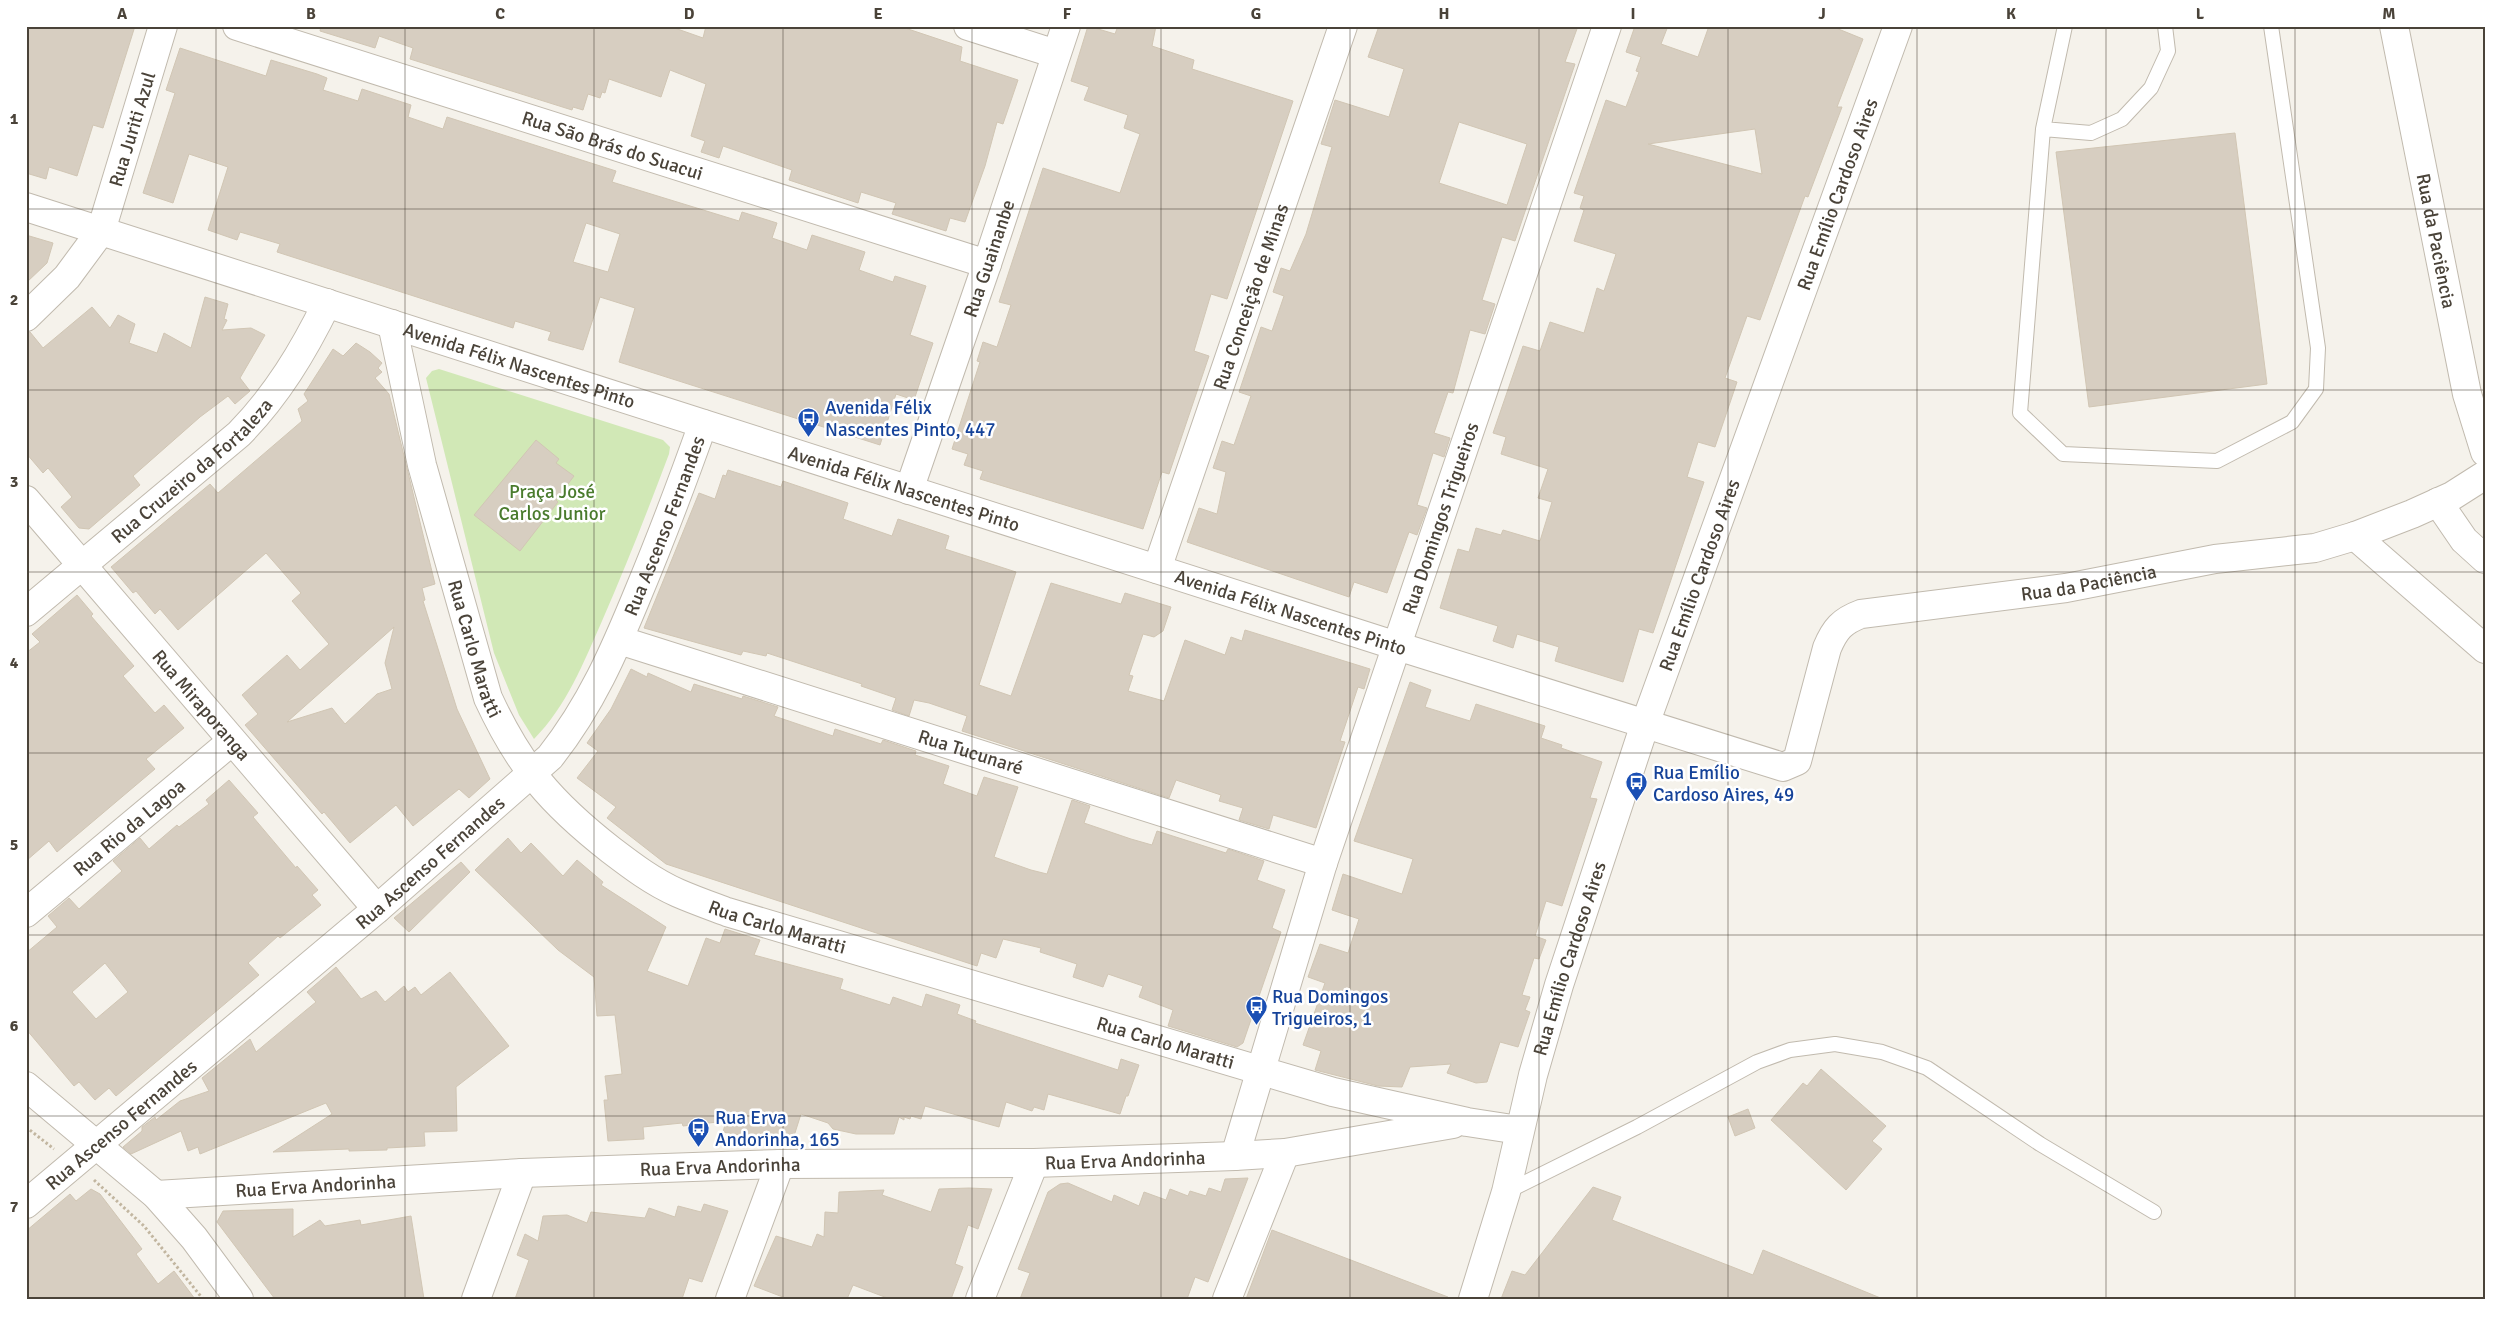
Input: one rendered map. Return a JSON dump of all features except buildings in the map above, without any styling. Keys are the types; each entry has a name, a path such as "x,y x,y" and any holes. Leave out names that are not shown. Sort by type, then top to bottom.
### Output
{"street":[{"name":"Rua Juriti Azul","path":"26,317 67,277 101,231 163,26"},
{"name":"Rua São Brás do Suacui","path":"237,26 987,264"},
{"path":"968,26 1056,54"},
{"name":"Rua Guainanbe","path":"909,490 1066,26"},
{"name":"Rua Conceição de Minas","path":"1156,569 1343,26"},
{"name":"Rua Domingos Trigueiros","path":"1235,1156 1323,862 1607,26"},
{"name":"Rua Emílio Cardoso Aires","path":"1473,1299 1506,1192 1519,1130 1559,985 1645,724 1898,26"},
{"name":"Rua da Paciência","path":"2394,26 2467,394 2485,452"},
{"name":"Avenida Félix Nascentes Pinto","path":"26,207 1397,646 1783,767"},
{"name":"Rua Cruzeiro da Fortaleza","path":"26,612 239,434 252,421 264,408 295,363 327,303"},
{"name":"Rua Carlo Maratti","path":"392,324 422,465 488,698 504,732 531,775 579,825 642,874 677,893 727,912 1333,1092 1467,1122 1519,1130"},
{"name":"Rua Ascenso Fernandes","path":"26,1204 377,909 550,757 574,727 591,698 619,640 672,510 703,424"},
{"name":"Rua da Paciência","path":"1783,767 1797,761 1827,648 1834,630 1850,618 1861,614 2066,588 2215,559 2315,548 2355,536 2438,502 2468,487 2485,475"},
{"name":"Rua Miraporanga","path":"26,500 377,909"},
{"path":"2438,502 2464,540 2485,558"},
{"path":"2355,536 2485,650"},
{"name":"Rua Tucunaré","path":"619,640 1323,862"},
{"name":"Rua Rio da Lagoa","path":"26,913 232,740"},
{"path":"26,1086 156,1195 194,1238 240,1299"},
{"path":"1227,1299 1285,1153 1467,1122"},
{"name":"Rua Erva Andorinha","path":"156,1195 522,1173 780,1164 1034,1163 1285,1153"},
{"path":"980,1299 1034,1163"},
{"path":"730,1299 780,1164"},
{"path":"476,1299 522,1173"}],"lane":[{"path":"2065,26 2043,129 2020,413 2063,454 2216,461 2292,422 2316,389 2318,348 2271,26"},
{"path":"2043,129 2091,133 2122,119 2151,88 2168,51 2165,26"},
{"path":"1506,1192 1637,1127 1757,1062 1790,1050 1835,1044 1882,1052 1927,1068 2040,1144 2154,1212"}],"path":[{"path":"26,1126 45,1142"},
{"path":"105,1189 144,1226 204,1299"}],"green space":[{"name":"Praça José Carlos Junior","path":"439,369 663,440 670,447 637,538 581,668 556,713 534,739 519,715 494,653 426,378 432,371"}],"place":[{"name":"Avenida Félix Nascentes Pinto, 447","path":"809,437"},
{"name":"Rua Emílio Cardoso Aires, 49","path":"1637,802"},
{"name":"Rua Domingos Trigueiros, 1","path":"1256,1026"},
{"name":"Rua Erva Andorinha, 165","path":"699,1147"}]}
